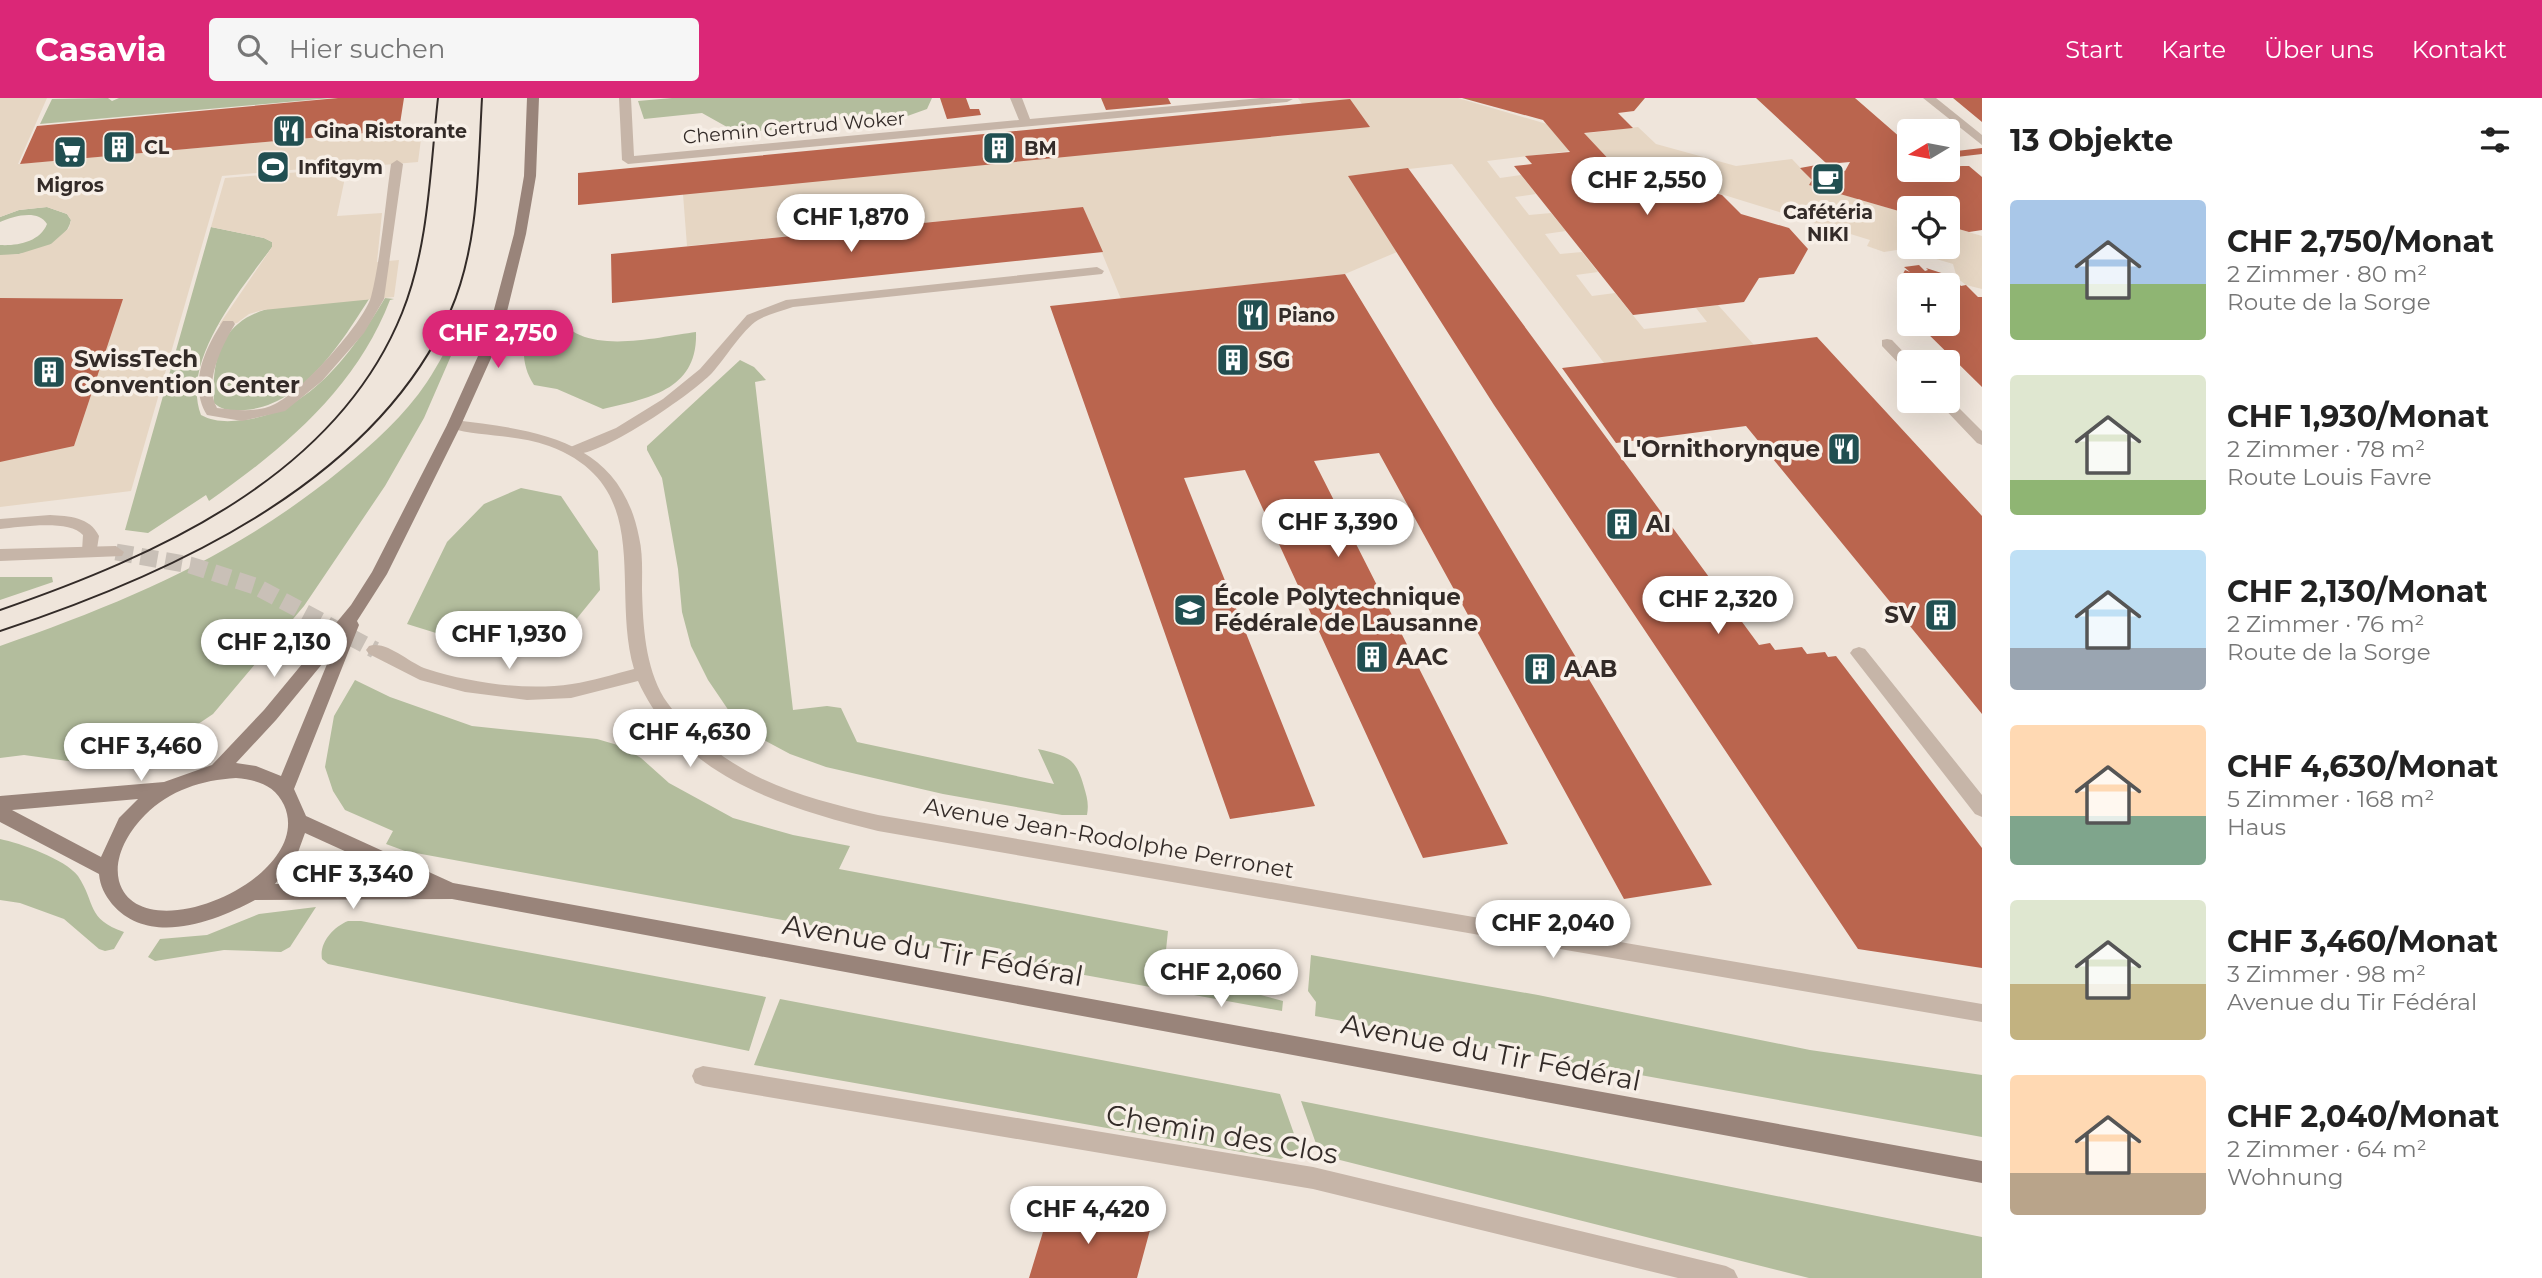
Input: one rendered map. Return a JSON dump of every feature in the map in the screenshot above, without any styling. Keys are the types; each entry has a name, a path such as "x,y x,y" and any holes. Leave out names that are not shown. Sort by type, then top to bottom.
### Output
{"main road":[{"path":"216,772 270,715 358,609 379,574 454,425 495,336 520,234 530,176 533,98"},
{"path":"285,789 358,609"},
{"path":"216,772 256,774 285,789 294,803 298,821 296,835 285,858 253,892 228,906 202,915 175,919 150,917 133,911 119,900 110,886 108,870 110,852 125,826 148,802 168,789 216,772"},
{"path":"0,804 168,789"},
{"path":"0,813 108,870"},
{"name":"Avenue du Tir Fédéral","path":"298,821 452,891"},
{"name":"Avenue du Tir Fédéral","path":"253,892 452,891 1982,1172"}],"street":[{"name":"Chemin Gertrud Woker","path":"625,98 628,160 1287,99"},
{"path":"1016,98 1026,123"},
{"path":"1929,98 1982,141"},
{"path":"228,324 214,349 210,363 206,391 208,407 212,412 225,416 262,413 280,408 317,378 359,330 377,299 397,163"},
{"path":"573,451 621,431 668,402 705,372 752,318 791,303 1097,271"},
{"path":"1887,343 1897,353"},
{"path":"1956,413 1982,440"},
{"name":"Avenue Jean-Rodolphe Perronet","path":"454,425 519,433 573,451 605,473 626,518 633,547 633,612 643,673 655,698 705,756 750,785 806,805 897,827 1982,1013"},
{"path":"0,524 46,520 75,524 88,529 92,535 90,551"},
{"path":"0,555 116,552"},
{"path":"375,650 420,674 465,685 527,693 571,691 643,673"},
{"path":"1859,653 1982,809"},
{"name":"Chemin des Clos","path":"703,1076 1312,1178 1726,1278"}],"green space":[{"path":"108,98 112,101 119,98 331,98 40,124 52,99"},
{"path":"672,98 932,98 927,109 899,119 822,120 787,129 760,131 727,127 702,113 644,119 638,101"},
{"path":"47,207 67,214 71,220 61,237 52,244 31,252 0,255 0,245 20,244 34,239 47,224 43,219 32,215 0,222 0,217 19,210"},
{"path":"211,227 264,238 272,242 272,247 231,304 206,349 199,372 197,394 201,415 211,419 232,421 267,415 309,392 344,358 385,298 394,299 390,300 376,332 338,388 291,437 209,501 206,495 148,533 125,530"},
{"path":"369,299 318,370 302,385 266,406 228,410 214,403 215,367 224,341 239,323 258,312 283,306"},
{"path":"556,311 566,326 580,335 598,340 639,340 696,332 689,367 680,379 653,395 603,409 557,389 534,385 524,359 526,333 531,315"},
{"path":"458,326 464,326 424,418 385,486 304,606 213,714 155,753 124,763 82,763 24,755 0,758 0,646 93,612 179,573 262,527 302,500 354,459 399,417 427,382"},
{"path":"740,360 754,367 766,380 755,382 793,710 827,706 841,708 857,742 1054,784 1038,749 1063,756 1078,769 1087,797 1087,815 1062,815 943,794 826,767 790,754 762,739 729,711 708,680 691,646 682,612 678,569 662,478 647,446"},
{"path":"521,488 561,496 598,551 600,590 574,622 531,644 478,646 407,624 447,542 484,504"},
{"path":"0,577 52,577 53,582 0,600"},
{"path":"355,680 390,697 472,726 597,739 621,746 641,758 669,783 733,818 793,835 850,846 839,869 1168,931 1164,969 1283,1001 1282,1011 405,851 386,844 393,831 345,810 333,791 325,767 334,716"},
{"path":"0,839 42,853 72,870 84,886 97,916 103,922 124,932 114,949 99,949 64,919 20,903 0,900"},
{"path":"316,907 290,947 281,952 224,950 155,961 148,957 160,939 207,935 259,914"},
{"path":"348,921 361,921 766,997 749,1051 328,964 322,959 325,942 332,931"},
{"path":"1311,955 1538,995 1810,1050 1982,1075 1982,1137 1315,1016 1316,1002 1308,991"},
{"path":"780,999 1280,1094 1299,1148 1281,1159 754,1065"},
{"path":"1301,1101 1982,1237 1982,1278 1809,1278 1320,1155"}],"shaded area":[{"path":"0,98 47,98 18,164 399,130 400,126 423,124 418,162 222,176 131,491 0,507 0,255 19,254 51,244 69,228 71,220 67,214 47,207 19,210 0,217"},
{"path":"1298,98 1458,98 1581,134 1638,127 1656,144 1736,166 1792,159 1812,180 1810,185 1897,210 1897,250 1884,252 1867,246 1870,240 1578,150 1487,161 1500,178 1521,175 1536,194 1515,197 1529,215 1551,213 1566,231 1545,234 1560,254 1582,252 1598,272 1576,275 1592,296 1615,293 1644,329 1707,322 1696,308 1718,305 1754,345 1604,363 1452,164 1349,176 1397,252 1345,274 1121,299 1083,207 687,246 683,194 1302,104"},
{"path":"347,168 337,216 382,213 377,262 399,260 394,297 263,310 249,314 237,323 219,325 272,247 272,242 264,238 211,227 225,178"},
{"path":"1960,230 1982,236 1982,289 1966,285 1960,280 1960,273 1956,273 1953,264 1936,259 1960,259"}],"building":[{"name":"CL","path":"338,98 404,98 399,130 20,164 37,126"},
{"path":"940,98 966,98 970,109 979,109 981,115 947,119"},
{"path":"1101,98 1168,98 1171,104 1106,110"},
{"path":"1462,98 1645,98 1634,111 1618,113 1633,128 1584,133 1614,165 1722,195 1741,214 1789,228 1808,249 1794,274 1759,278 1744,302 1633,315 1514,166 1532,164 1525,156 1570,152 1543,120"},
{"path":"1756,98 1855,98 1897,135 1897,182 1960,182 1960,166 1969,166 1982,177 1982,230 1969,232 1960,229 1960,196 1897,196 1897,211 1809,185 1812,180 1800,168 1822,164 1845,171 1850,162 1827,164"},
{"path":"1953,98 1982,98 1982,122"},
{"name":"BM","path":"1350,99 1370,127 578,205 578,173"},
{"path":"1982,148 1982,154 1960,157 1960,151"},
{"name":"AI","path":"1408,168 1759,645 1770,643 1775,650 1802,647 1807,654 1825,652 1828,657 1836,656 1982,848 1982,968 1858,949 1494,405 1348,176"},
{"path":"1083,207 1103,252 612,303 611,254"},
{"path":"1919,265 1925,271 1928,270 1926,268 1941,273 1904,273 1905,270 1910,272 1904,267"},
{"path":"1345,274 1712,885 1624,899 1379,453 1314,461 1508,844 1423,858 1245,470 1184,478 1315,806 1230,819 1050,306"},
{"path":"1960,285 1966,285 1978,297 1982,297 1982,387 1960,365 1960,350 1944,350 1930,336 1960,336"},
{"name":"SwissTech Convention Center","path":"0,298 123,299 74,446 0,462"},
{"name":"SV","path":"1817,337 1982,516 1982,714 1746,426 1616,443 1562,368"},
{"path":"1053,1199 1150,1230 1137,1278 1029,1278"}],"tunnel":[{"path":"116,552 190,565 255,586 375,650"}],"tram line":[{"path":"0,610 119,564 178,536 235,503 287,465 333,421 372,371 402,313 411,287 427,207 438,98"},
{"path":"0,631 64,609 196,551 259,515 318,474 371,427 416,373 450,312 460,287 472,234 482,98"}],"place":[{"name":"Gina Ristorante","path":"289,131"},
{"name":"CL","path":"119,147"},
{"name":"BM","path":"999,148"},
{"name":"Migros","path":"70,152"},
{"name":"Infitgym","path":"273,167"},
{"name":"Cafétéria NIKI","path":"1828,179"},
{"name":"Piano","path":"1253,315"},
{"name":"SG","path":"1233,360"},
{"name":"SwissTech Convention Center","path":"49,372"},
{"name":"L'Ornithorynque","path":"1844,449"},
{"name":"AI","path":"1622,524"},
{"name":"École Polytechnique Fédérale de Lausanne","path":"1190,610"},
{"name":"SV","path":"1941,615"},
{"name":"AAC","path":"1372,657"},
{"name":"AAB","path":"1540,669"}]}
